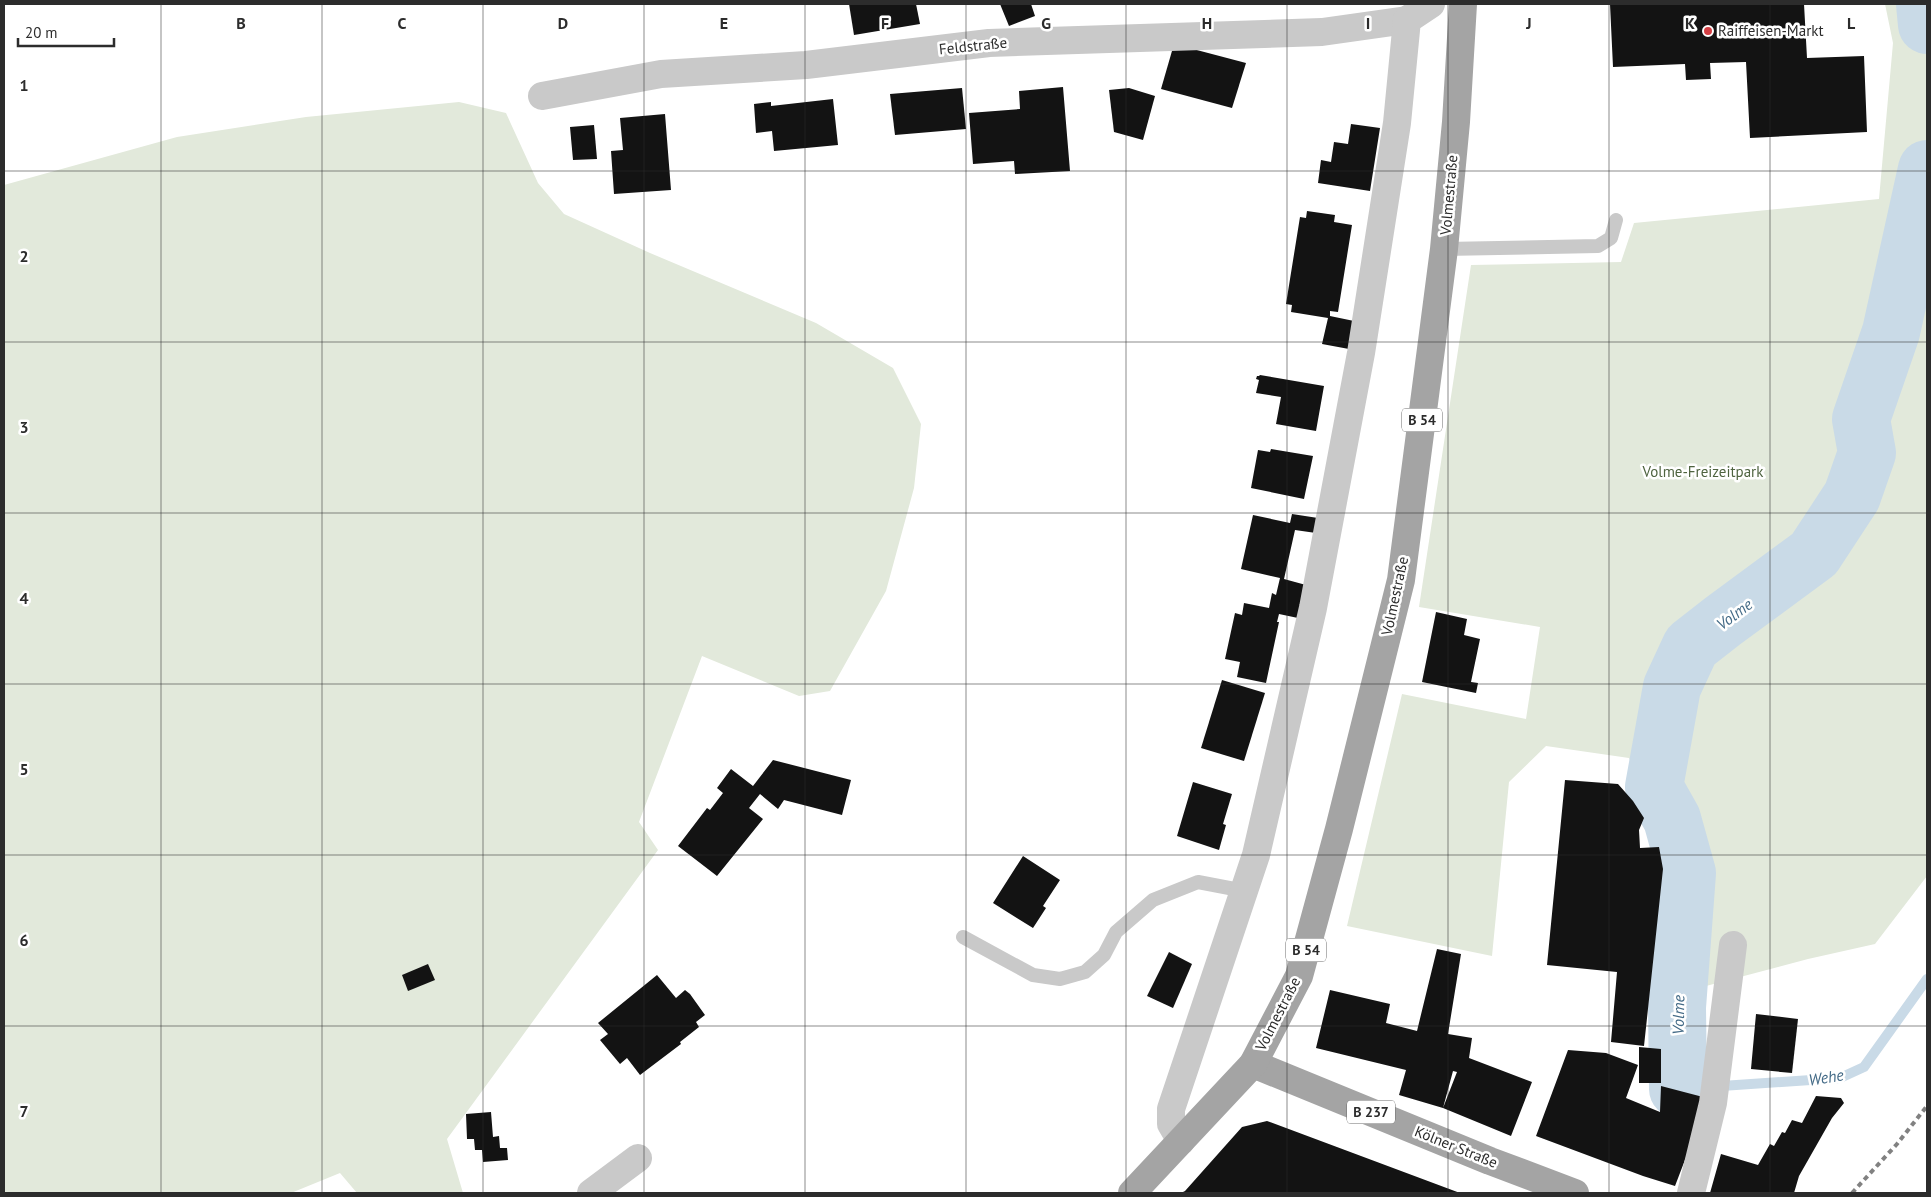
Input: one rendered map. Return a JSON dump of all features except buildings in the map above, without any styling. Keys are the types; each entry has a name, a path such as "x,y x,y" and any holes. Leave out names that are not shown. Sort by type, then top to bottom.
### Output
{"main road":[{"name":"Volmestraße","path":"1132,1193 1253,1064 1299,976 1339,829 1401,580 1444,250 1456,122 1463,4"},
{"name":"Kölner Straße","path":"1253,1064 1481,1157 1575,1193"}],"street":[{"path":"1181,1141 1171,1124 1171,1109 1256,854 1313,608 1362,354 1397,123 1407,20 1431,4"},
{"name":"Feldstraße","path":"542,96 661,74 806,65 990,43 1322,32 1407,20"},
{"path":"1692,1193 1716,1086 1733,945"},
{"path":"591,1193 638,1158"}],"lane":[{"path":"1444,250 1598,246 1612,238 1616,220"},
{"path":"963,937 1033,975 1060,979 1085,972 1104,955 1116,932 1153,900 1198,882 1244,891"}],"green space":[{"name":"Volme-Freizeitpark","path":"1885,4 1927,4 1927,876 1875,944 1808,959 1706,986 1699,1034 1657,1033 1675,893 1656,815 1629,758 1546,746 1509,782 1492,956 1347,926 1402,694 1526,719 1540,627 1419,607 1471,265 1621,262 1634,223 1879,199 1893,43"},
{"path":"459,102 506,113 538,183 564,214 650,253 816,323 893,368 921,424 914,488 886,591 830,691 799,696 702,656 639,822 658,850 447,1139 463,1193 357,1193 340,1173 291,1193 4,1193 4,185 177,137 306,117"}],"waterway":[{"name":"Volme","path":"1925,4 1927,25"},
{"name":"Volme","path":"1678,1089 1677,1007 1687,873 1672,819 1654,787 1672,687 1691,646 1814,554 1852,496 1867,453 1861,419 1891,332 1927,169"},
{"name":"Wehe","path":"1678,1089 1840,1078 1864,1067 1927,979"}],"railway":[{"path":"1852,1193 1897,1144 1927,1106"}],"place":[{"name":"Raiffeisen-Markt","path":"1708,31"}]}
